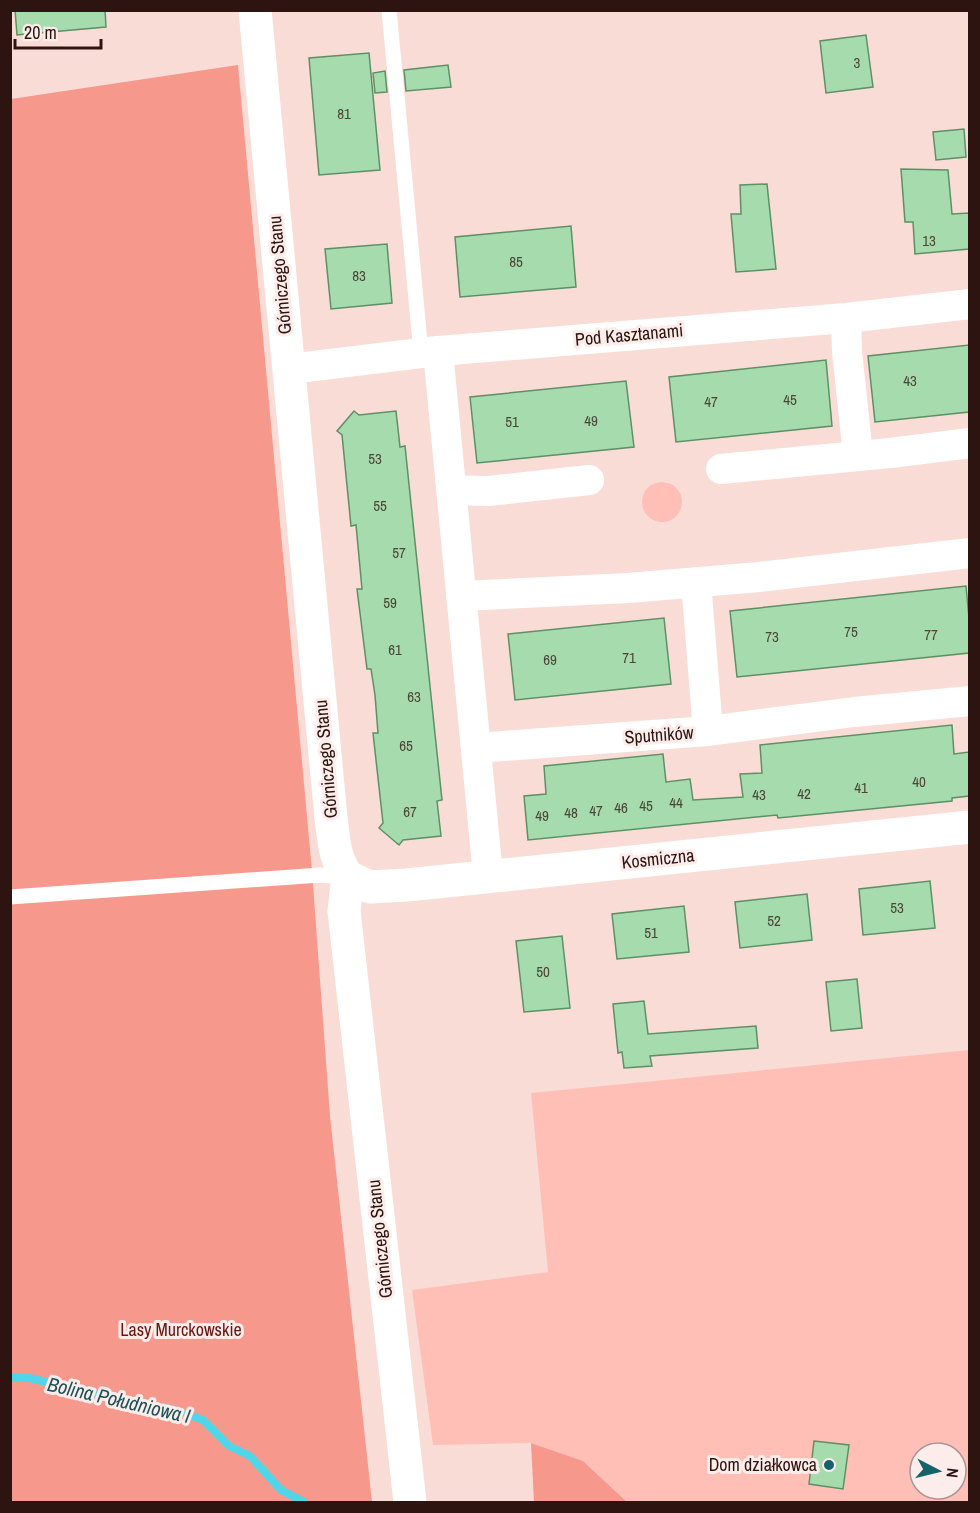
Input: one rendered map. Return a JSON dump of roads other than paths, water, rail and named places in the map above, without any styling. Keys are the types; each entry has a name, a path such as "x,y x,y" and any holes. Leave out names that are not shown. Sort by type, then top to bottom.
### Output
{"street":[{"name":"Górniczego Stanu","path":"255,10 335,855 340,867 348,877 344,911 410,1503"},
{"name":"Pod Kasztanami","path":"289,369 430,352 846,318 969,304"},
{"path":"846,318 847,352 858,456"},
{"path":"430,352 452,490 488,876"},
{"path":"721,469 969,443"},
{"path":"452,490 489,491 589,480"},
{"path":"461,596 765,577 969,553"},
{"path":"696,582 708,731"},
{"name":"Sputników","path":"476,748 708,731 854,712 969,701"},
{"name":"Kosmiczna","path":"348,877 370,887 969,827"}],"lane":[{"path":"389,10 430,352"},
{"path":"10,897 320,875 348,877"}],"waterway":[{"name":"Bolina Południowa I","path":"10,1377 29,1378 143,1405 171,1409 203,1420 229,1446 250,1456 281,1490 304,1502"}],"place":[{"name":"Dom działkowca","path":"829,1465"}],"park label":[{"name":"Lasy Murckowskie","path":"181,1330"}]}
